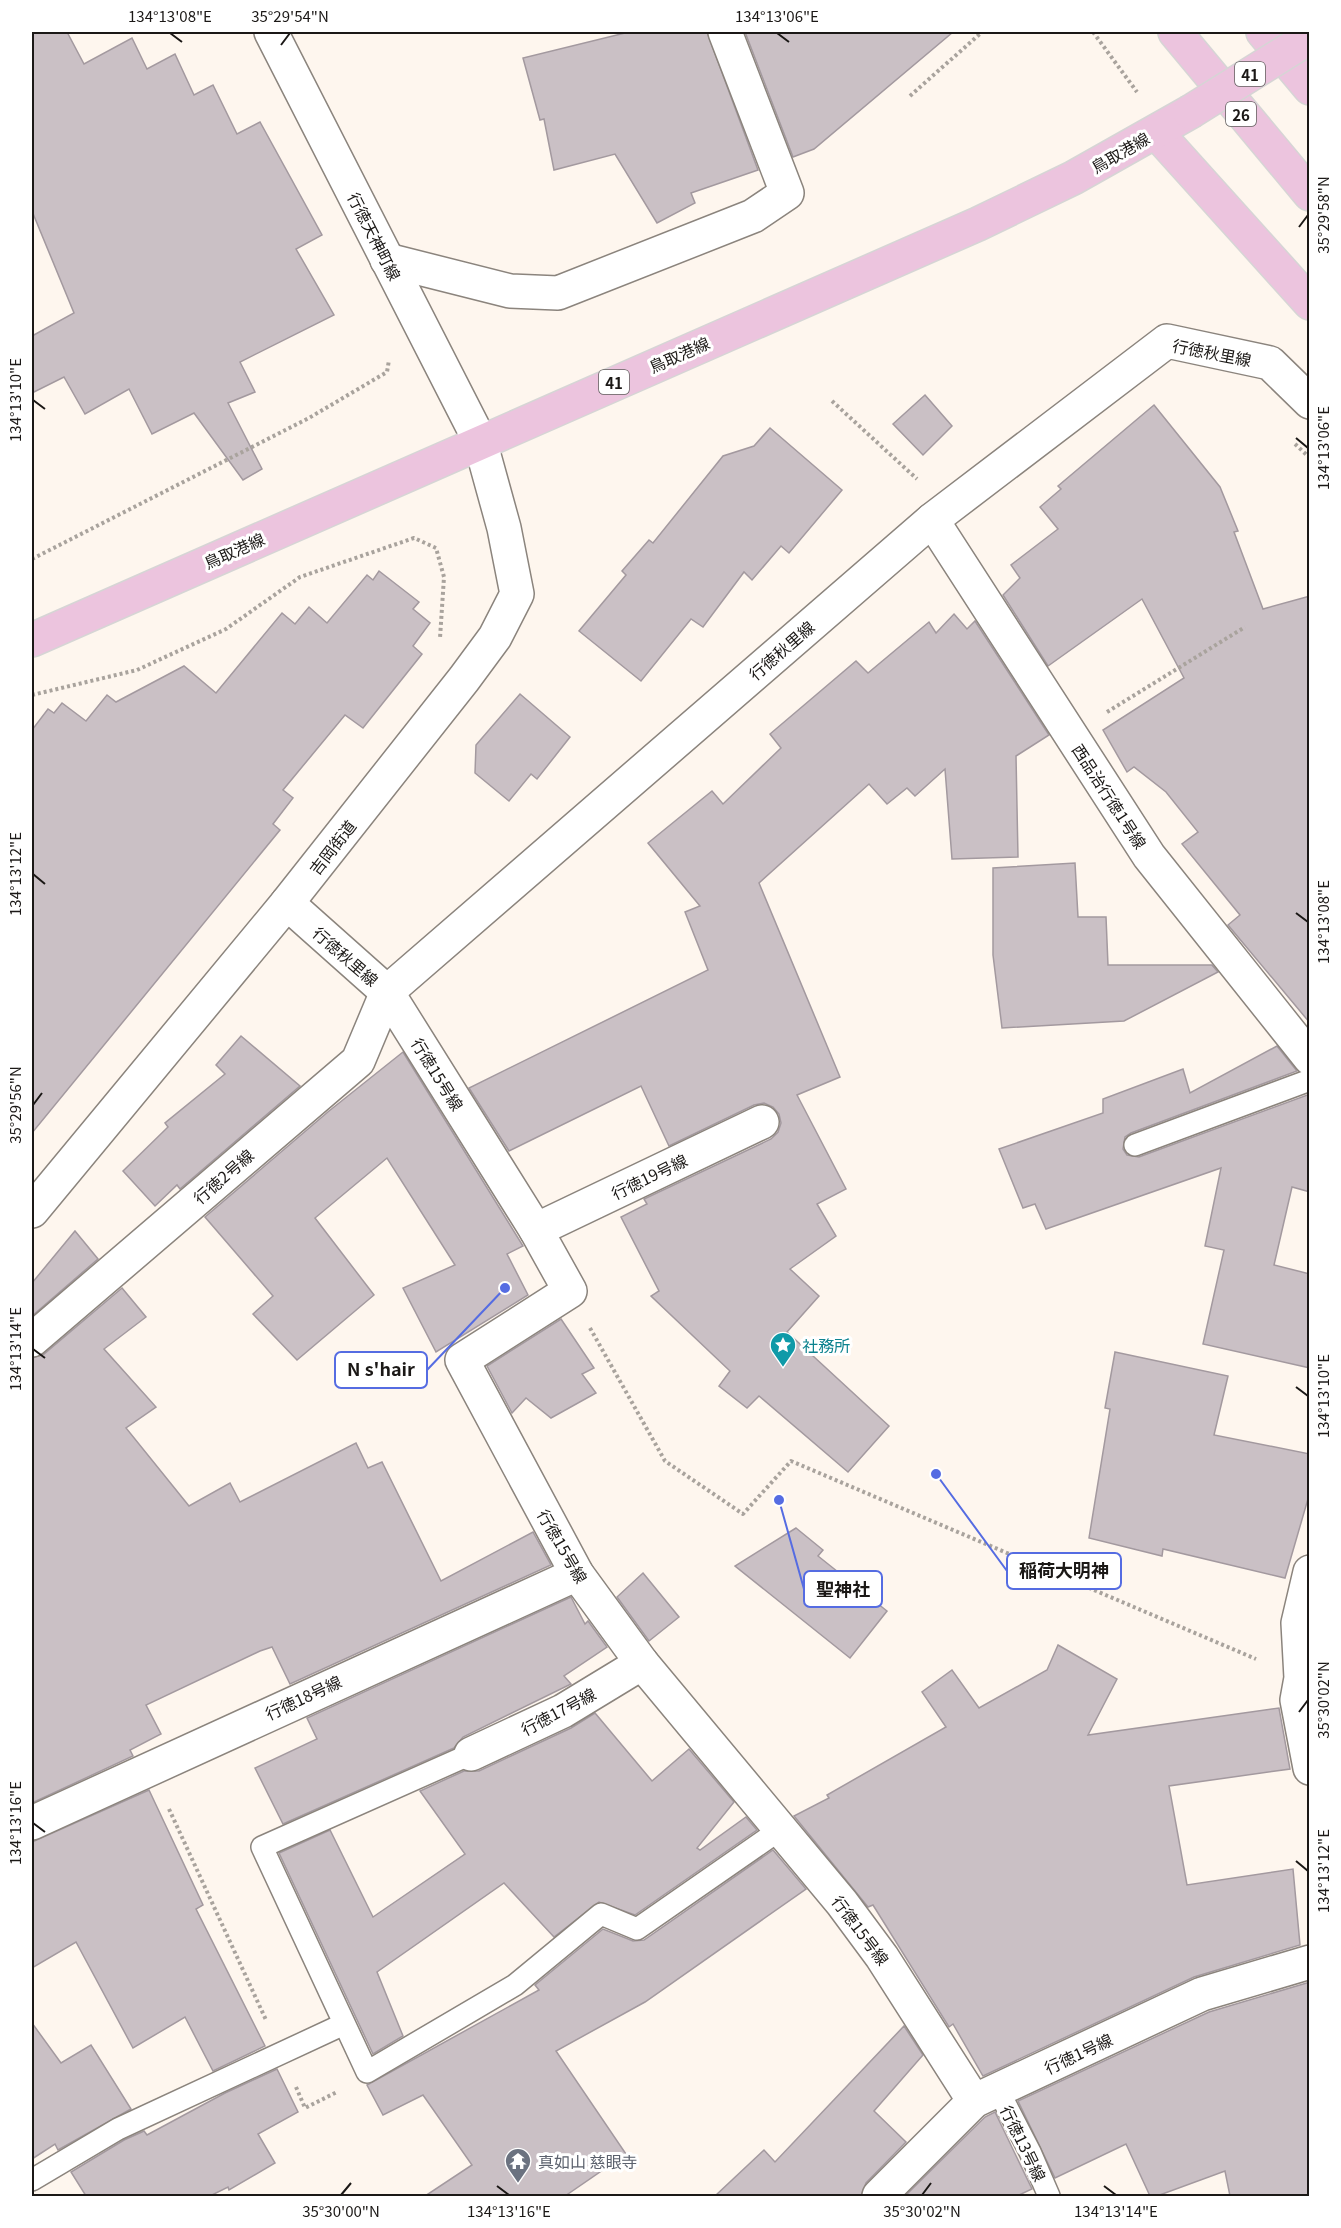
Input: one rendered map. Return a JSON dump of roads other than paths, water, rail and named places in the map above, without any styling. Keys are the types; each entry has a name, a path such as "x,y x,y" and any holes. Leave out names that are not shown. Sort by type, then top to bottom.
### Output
{"main road":[{"name":"26","path":"1175,32 1310,194"},
{"path":"1263,32 1310,88"},
{"name":"鳥取港線","path":"32,640 1008,210 1073,178 1156,132 1310,37"},
{"path":"1156,132 1310,303"}],"street":[{"name":"行徳天神町線","path":"271,32 480,441"},
{"path":"387,260 510,291 558,293 753,216 787,193 724,32"},
{"name":"行徳秋里線","path":"287,903 387,992 932,520 1167,341 1270,363 1310,402"},
{"name":"吉岡街道","path":"32,1211 287,903 495,637 517,594 504,528 480,441"},
{"name":"西品治行徳1号線","path":"932,520 1149,856 1310,1058"},
{"name":"行徳15号線","path":"387,992 536,1230 570,1291 462,1360 577,1574 642,1664 781,1829 882,1957 986,2096"},
{"name":"行徳2号線","path":"32,1340 358,1061 387,992"},
{"name":"行徳19号線","path":"536,1230 762,1122"},
{"path":"1310,1572 1297,1700 1310,1768"},
{"name":"行徳18号線","path":"32,1823 150,1767 577,1574"},
{"name":"行徳17号線","path":"471,1754 563,1711 642,1664"},
{"name":"行徳1号線","path":"879,2196 986,2096 1202,1994 1310,1962"}],"lane":[{"path":"1135,1145 1310,1080"},
{"path":"471,1754 261,1847 367,2072 515,1985 601,1914 637,1929 781,1829"},
{"path":"32,2181 118,2129 344,2024"},
{"name":"行徳13号線","path":"986,2096 1030,2152 1049,2196"}],"place":[{"name":"N s'hair","path":"505,1288"},
{"name":"社務所","path":"783,1368"},
{"name":"稲荷大明神","path":"936,1474"},
{"name":"聖神社","path":"779,1500"},
{"name":"真如山 慈眼寺","path":"518,2184"}]}
